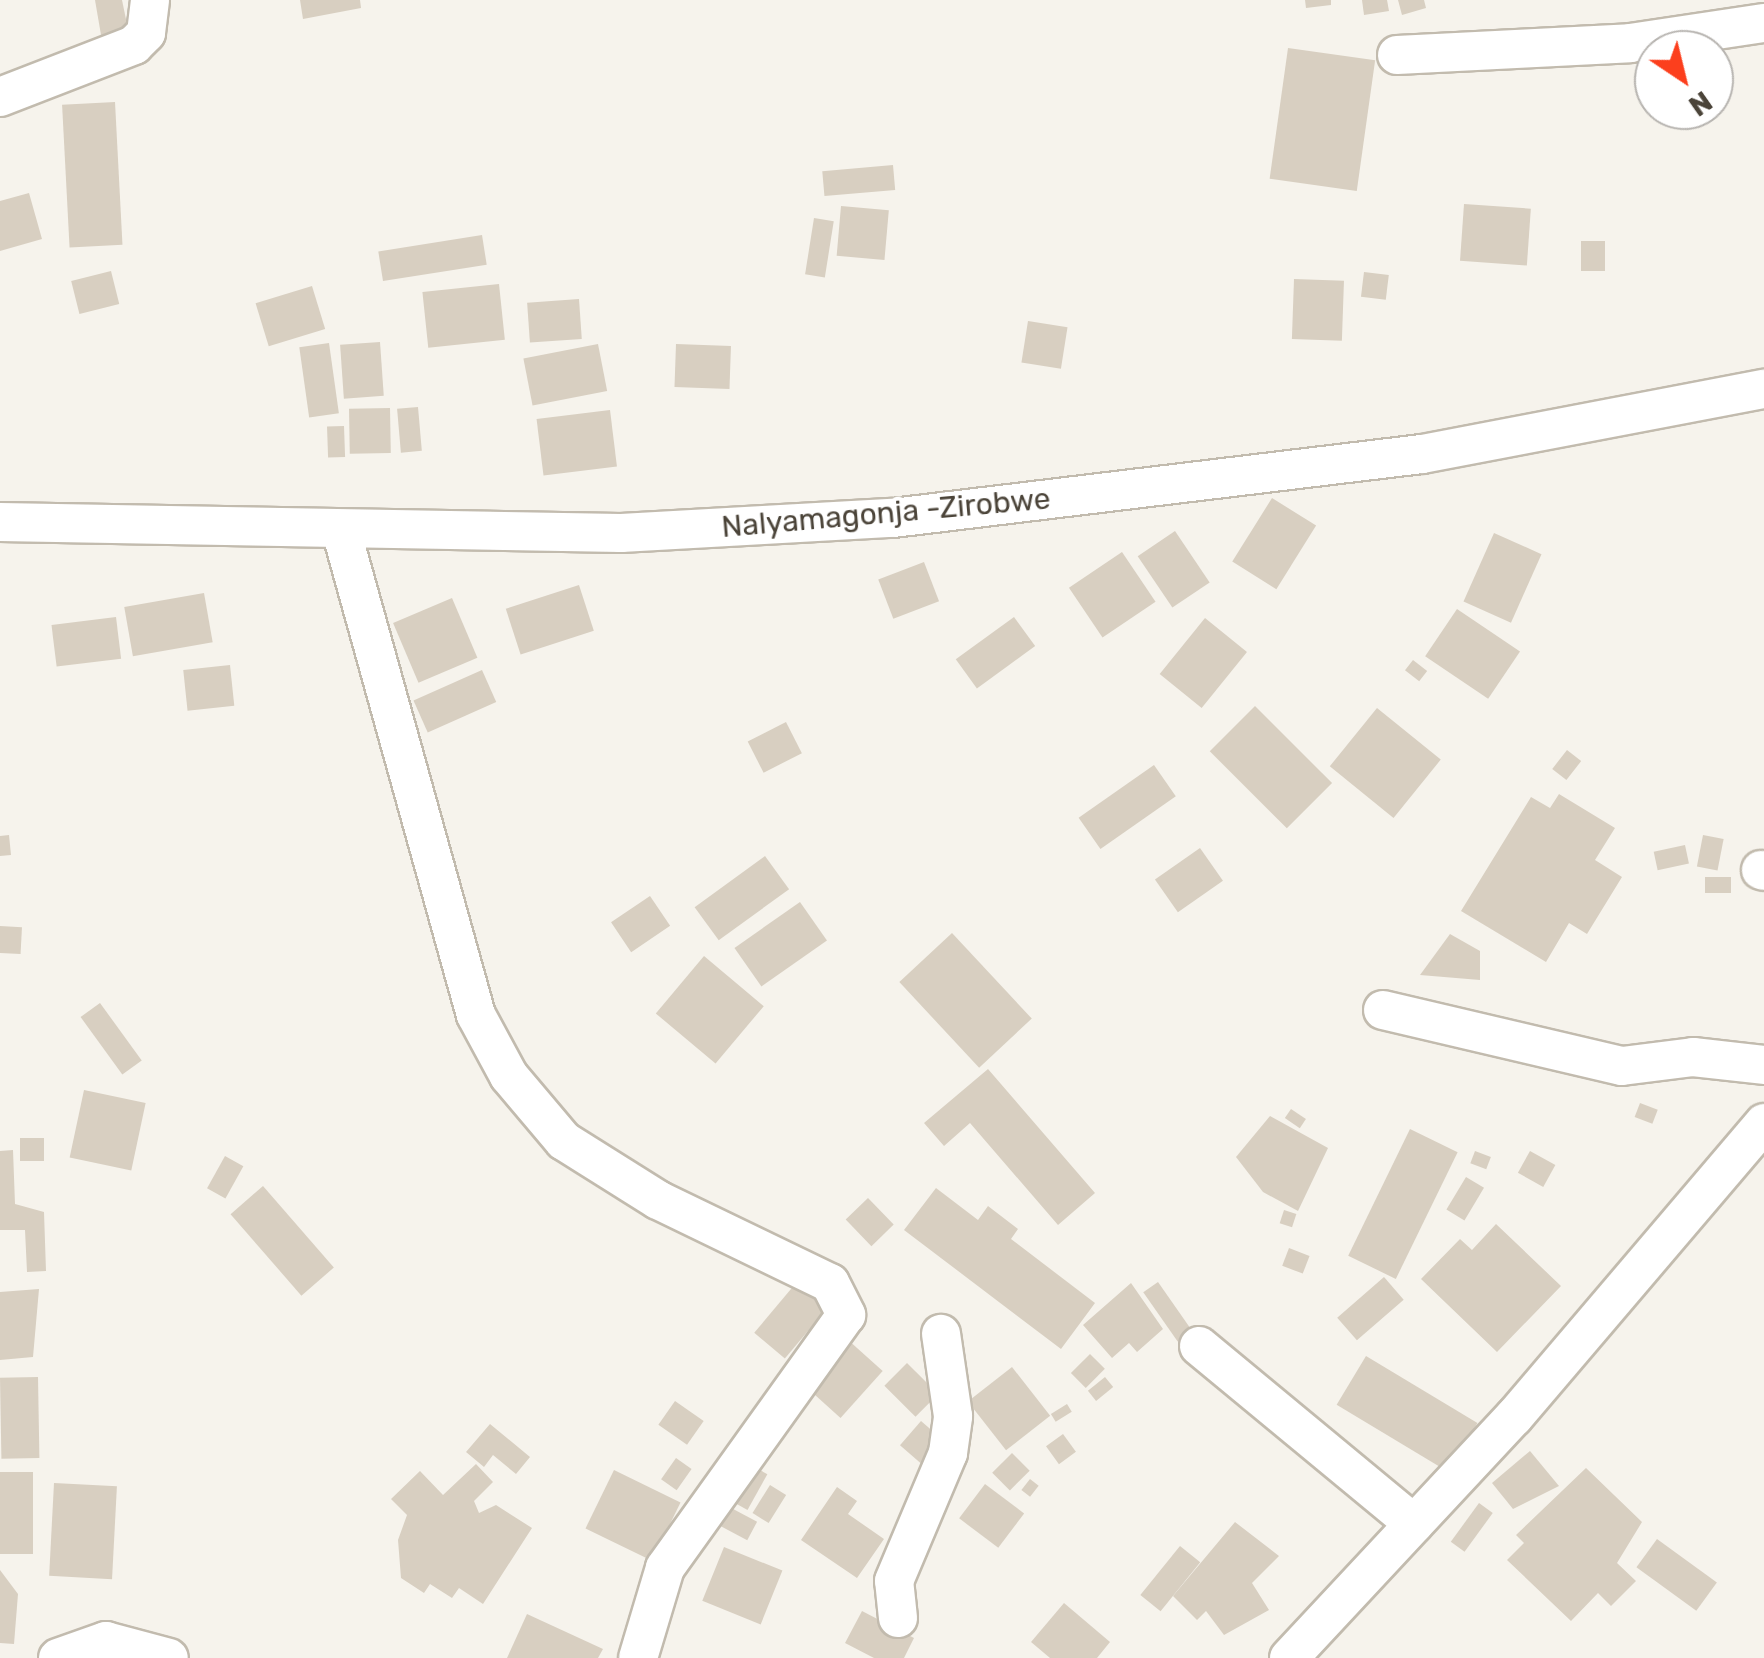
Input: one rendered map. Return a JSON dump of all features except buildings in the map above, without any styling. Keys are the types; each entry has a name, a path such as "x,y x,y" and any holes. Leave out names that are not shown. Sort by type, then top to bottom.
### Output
{"street":[{"path":"0,97 134,45 146,33 150,0"},
{"path":"1398,55 1630,43 1764,24"},
{"name":"Nalyamagonja -Zirobwe","path":"0,522 622,533 893,518 1422,454 1764,390"},
{"path":"342,530 476,1015 508,1076 564,1140 658,1200 830,1284 846,1315 739,1452 665,1568 638,1658"},
{"path":"1383,1010 1622,1066 1693,1057 1764,1065"},
{"path":"1289,1658 1414,1524 1764,1123"},
{"path":"898,1618 899,1566 948,1453 953,1416 941,1334"},
{"path":"1198,1346 1414,1524"},
{"path":"58,1658 106,1641 169,1658"}]}
